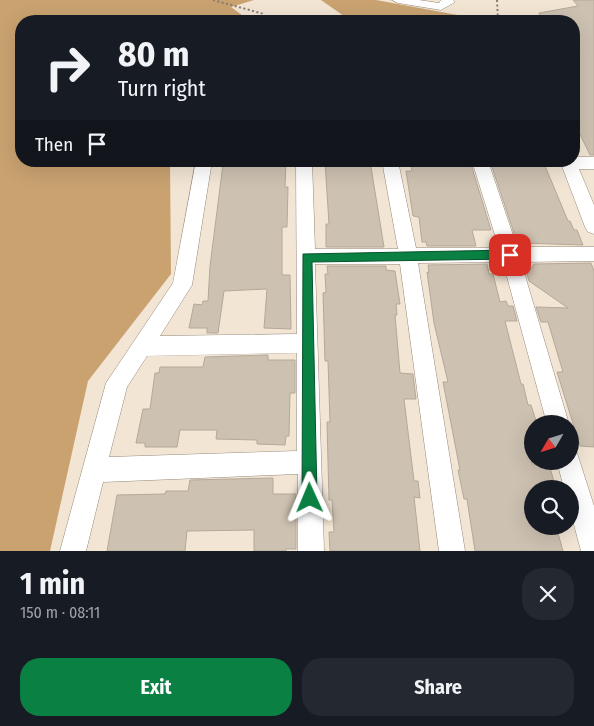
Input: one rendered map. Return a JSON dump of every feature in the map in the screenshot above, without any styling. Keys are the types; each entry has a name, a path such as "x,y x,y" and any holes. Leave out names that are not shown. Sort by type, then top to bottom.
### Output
{"street":[{"path":"398,0 441,7 449,2 447,0"},
{"path":"580,163 594,164"},
{"path":"73,551 117,383 182,285 203,167"},
{"path":"304,167 311,551"},
{"path":"391,167 408,256 452,551"},
{"path":"482,167 510,255 555,415"},
{"path":"571,167 594,227"},
{"path":"307,257 594,254"},
{"path":"141,346 307,343"},
{"path":"93,470 309,462"},
{"path":"571,470 594,551"}],"path":[{"path":"213,0 264,15"},
{"path":"497,0 498,15"}],"shaded area":[{"path":"0,0 254,0 231,7 242,15 15,15 15,167 170,167 171,274 88,381 50,551 0,551"},
{"path":"321,0 376,0 458,15 342,15"}],"building":[{"path":"573,0 594,0 594,155 590,155 580,134 580,15 539,15 539,13 578,6"},
{"path":"223,167 286,167 285,187 288,187 287,227 282,227 282,275 290,275 291,329 264,328 267,289 224,291 218,333 207,333 207,328 189,328 194,304 202,305 203,301 208,301 210,266"},
{"path":"325,167 371,167 384,247 326,247 326,224 329,224"},
{"path":"411,167 472,167 491,230 472,230 476,246 427,246 426,242 422,242 419,217 413,216 406,171 412,171"},
{"path":"492,167 546,167 568,221 570,221 574,230 577,230 583,245 522,243 521,238 516,239"},
{"path":"591,263 594,271 594,447 580,446 579,415 570,415 557,372 563,372 548,322 541,322 536,307 568,308 529,281 527,274 534,264"},
{"path":"487,264 489,274 493,274 500,302 506,301 508,306 513,306 517,321 505,321 521,384 523,384 528,405 531,405 534,415 524,415 524,470 551,470 553,480 524,480 524,535 559,535 563,551 475,551 467,499 464,499 458,470 460,470 443,382 448,382 434,323 427,272 429,273 428,265"},
{"path":"327,266 386,266 386,270 395,271 400,304 396,304 397,315 395,315 400,373 413,374 416,399 404,399 414,481 418,481 420,498 414,497 420,551 330,551 329,532 334,532 332,500 329,500 327,422 330,422 328,361 325,361 323,293 326,292 325,274 328,274"},
{"path":"268,355 268,360 295,360 295,393 290,393 289,436 286,436 285,445 257,444 257,440 216,439 217,430 180,430 177,447 145,447 145,443 136,443 143,409 150,409 155,373 159,373 160,367 203,367 205,357"},
{"path":"273,478 273,494 296,494 296,549 286,549 286,551 254,551 254,530 187,531 185,551 107,551 117,495 165,494 166,491 188,491 190,480"}],"route":[{"path":"310,498 307,257 510,255"}]}
